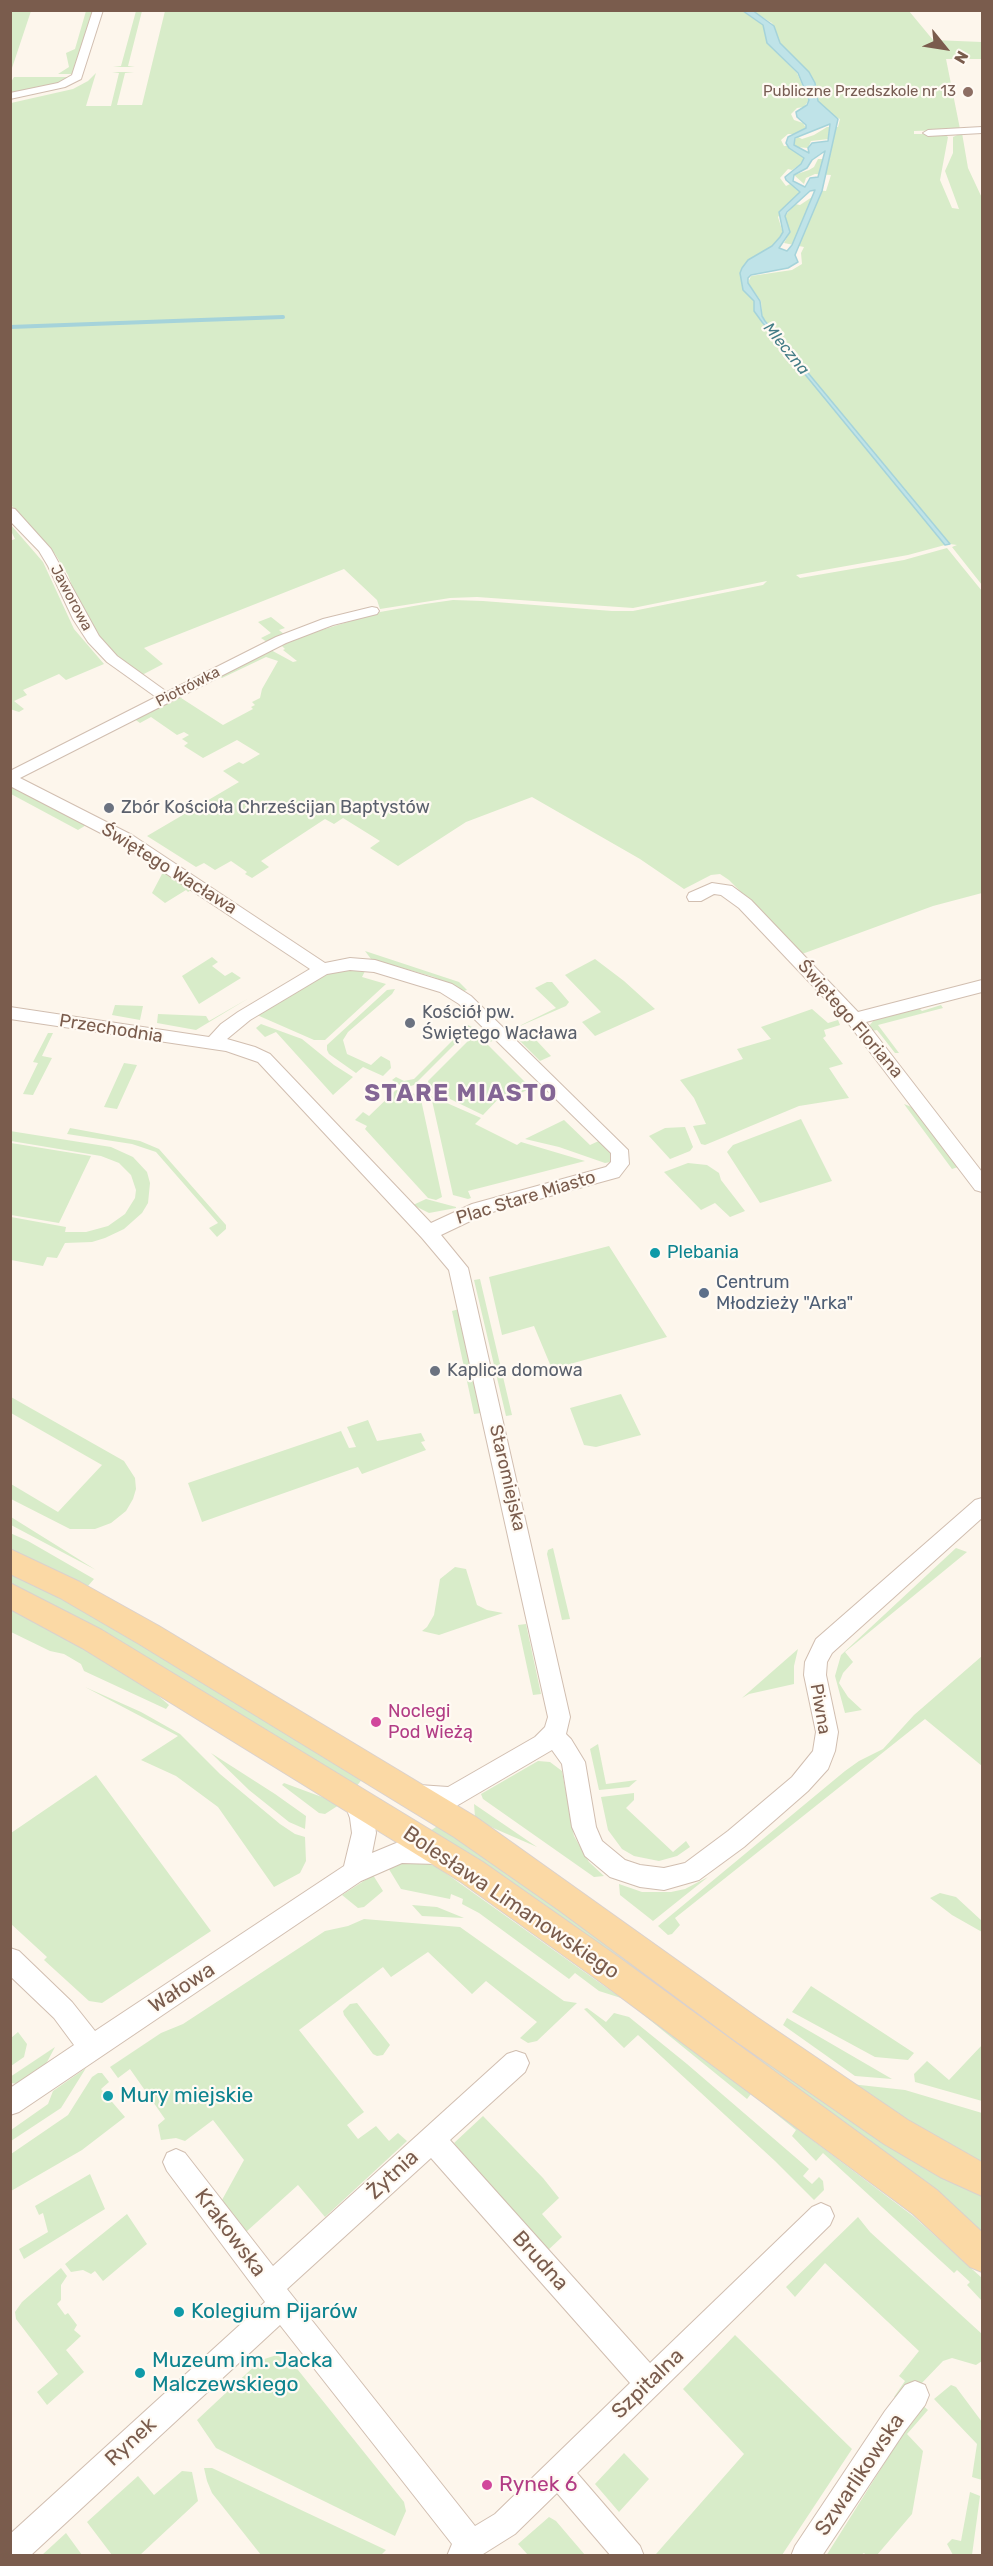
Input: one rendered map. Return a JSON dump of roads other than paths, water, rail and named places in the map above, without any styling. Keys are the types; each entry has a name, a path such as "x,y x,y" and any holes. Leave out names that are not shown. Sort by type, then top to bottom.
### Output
{"main road":[{"name":"Bolesława Limanowskiego","path":"10,1561 112,1614 465,1827 572,1901 746,2029 896,2132 952,2165 982,2179"},
{"name":"Bolesława Limanowskiego","path":"10,1595 92,1639 443,1854 606,1967 925,2202 982,2254"}],"street":[{"path":"10,96 66,84 77,77 98,10"},
{"path":"928,133 982,130"},
{"name":"Jaworowa","path":"10,512 44,549 55,566 80,619 93,639 112,659 166,698"},
{"name":"Piotrówka","path":"10,778 281,640 328,622 372,611"},
{"name":"Świętego Wacława","path":"10,778 126,839 322,969"},
{"name":"Świętego Floriana","path":"695,897 712,888 721,888 733,894 799,958 854,1019 982,1185"},
{"name":"Plac Stare Miasto","path":"213,1043 227,1028 244,1016 322,969 350,964 366,964 407,975 457,994 610,1140 621,1157 620,1164 612,1172 478,1209 429,1233"},
{"path":"854,1019 982,986"},
{"name":"Przechodnia","path":"10,1012 161,1037 213,1043"},
{"path":"213,1043 240,1048 270,1063 429,1233"},
{"name":"Staromiejska","path":"429,1233 450,1256 462,1279 558,1708 559,1717 553,1734"},
{"name":"Piwna","path":"553,1734 573,1762 586,1836 593,1848 618,1869 652,1879 691,1872 736,1839 814,1771 824,1751 827,1738 815,1675 818,1654 837,1632 982,1506"},
{"path":"410,1793 443,1799 463,1791 543,1744 553,1734"},
{"path":"463,1791 461,1815 465,1827"},
{"path":"353,1873 364,1833 362,1818 355,1799"},
{"name":"Wałowa","path":"10,2103 353,1873 401,1852 443,1854"},
{"path":"10,1959 63,2010 92,2048"},
{"name":"Żytnia","path":"276,2296 432,2139 516,2063"},
{"name":"Brudna","path":"432,2139 649,2383"},
{"name":"Krakowska","path":"176,2162 276,2296"},
{"name":"Szpitalna","path":"466,2550 505,2524 821,2216"},
{"path":"276,2296 466,2550"},
{"name":"Rynek","path":"10,2554 276,2296"},
{"name":"Szwarlikowska","path":"805,2556 895,2421 915,2395"},
{"path":"557,2471 630,2556"}],"water":[{"name":"Mleczna","path":"752,10 774,26 780,43 809,72 815,83 818,101 838,119 822,191 795,255 798,262 788,268 751,275 748,283 760,301 765,321 950,544 945,545 762,322 754,311 754,301 743,290 740,273 742,268 748,260 772,246 780,237 783,232 779,212 800,192 785,177 801,164 804,158 789,148 786,143 788,137 806,128 806,125 797,117 796,112 807,105 809,100 798,73 767,43 763,25 743,11","holes":["830,124 828,141 812,143 808,148 809,153 794,145 795,138","825,151 818,177 810,178 805,187 793,181 794,175 807,168 812,160","815,190 792,245 787,251 779,248 790,232 785,216 787,212 810,191"]}],"waterway":[{"path":"10,327 283,317"}],"place":[{"name":"Publiczne Przedszkole nr 13","path":"968,92"},
{"name":"Zbór Kościoła Chrześcijan Baptystów","path":"109,808"},
{"name":"Kościół pw. Świętego Wacława","path":"410,1023"},
{"name":"Plebania","path":"655,1253"},
{"name":"Centrum Młodzieży \"Arka\"","path":"704,1293"},
{"name":"Kaplica domowa","path":"435,1371"},
{"name":"Noclegi Pod Wieżą","path":"376,1722"},
{"name":"Mury miejskie","path":"108,2096"},
{"name":"Kolegium Pijarów","path":"179,2312"},
{"name":"Muzeum im. Jacka Malczewskiego","path":"140,2373"},
{"name":"Rynek 6","path":"487,2485"}],"district":[{"name":"STARE MIASTO","path":"461,1094"}]}
